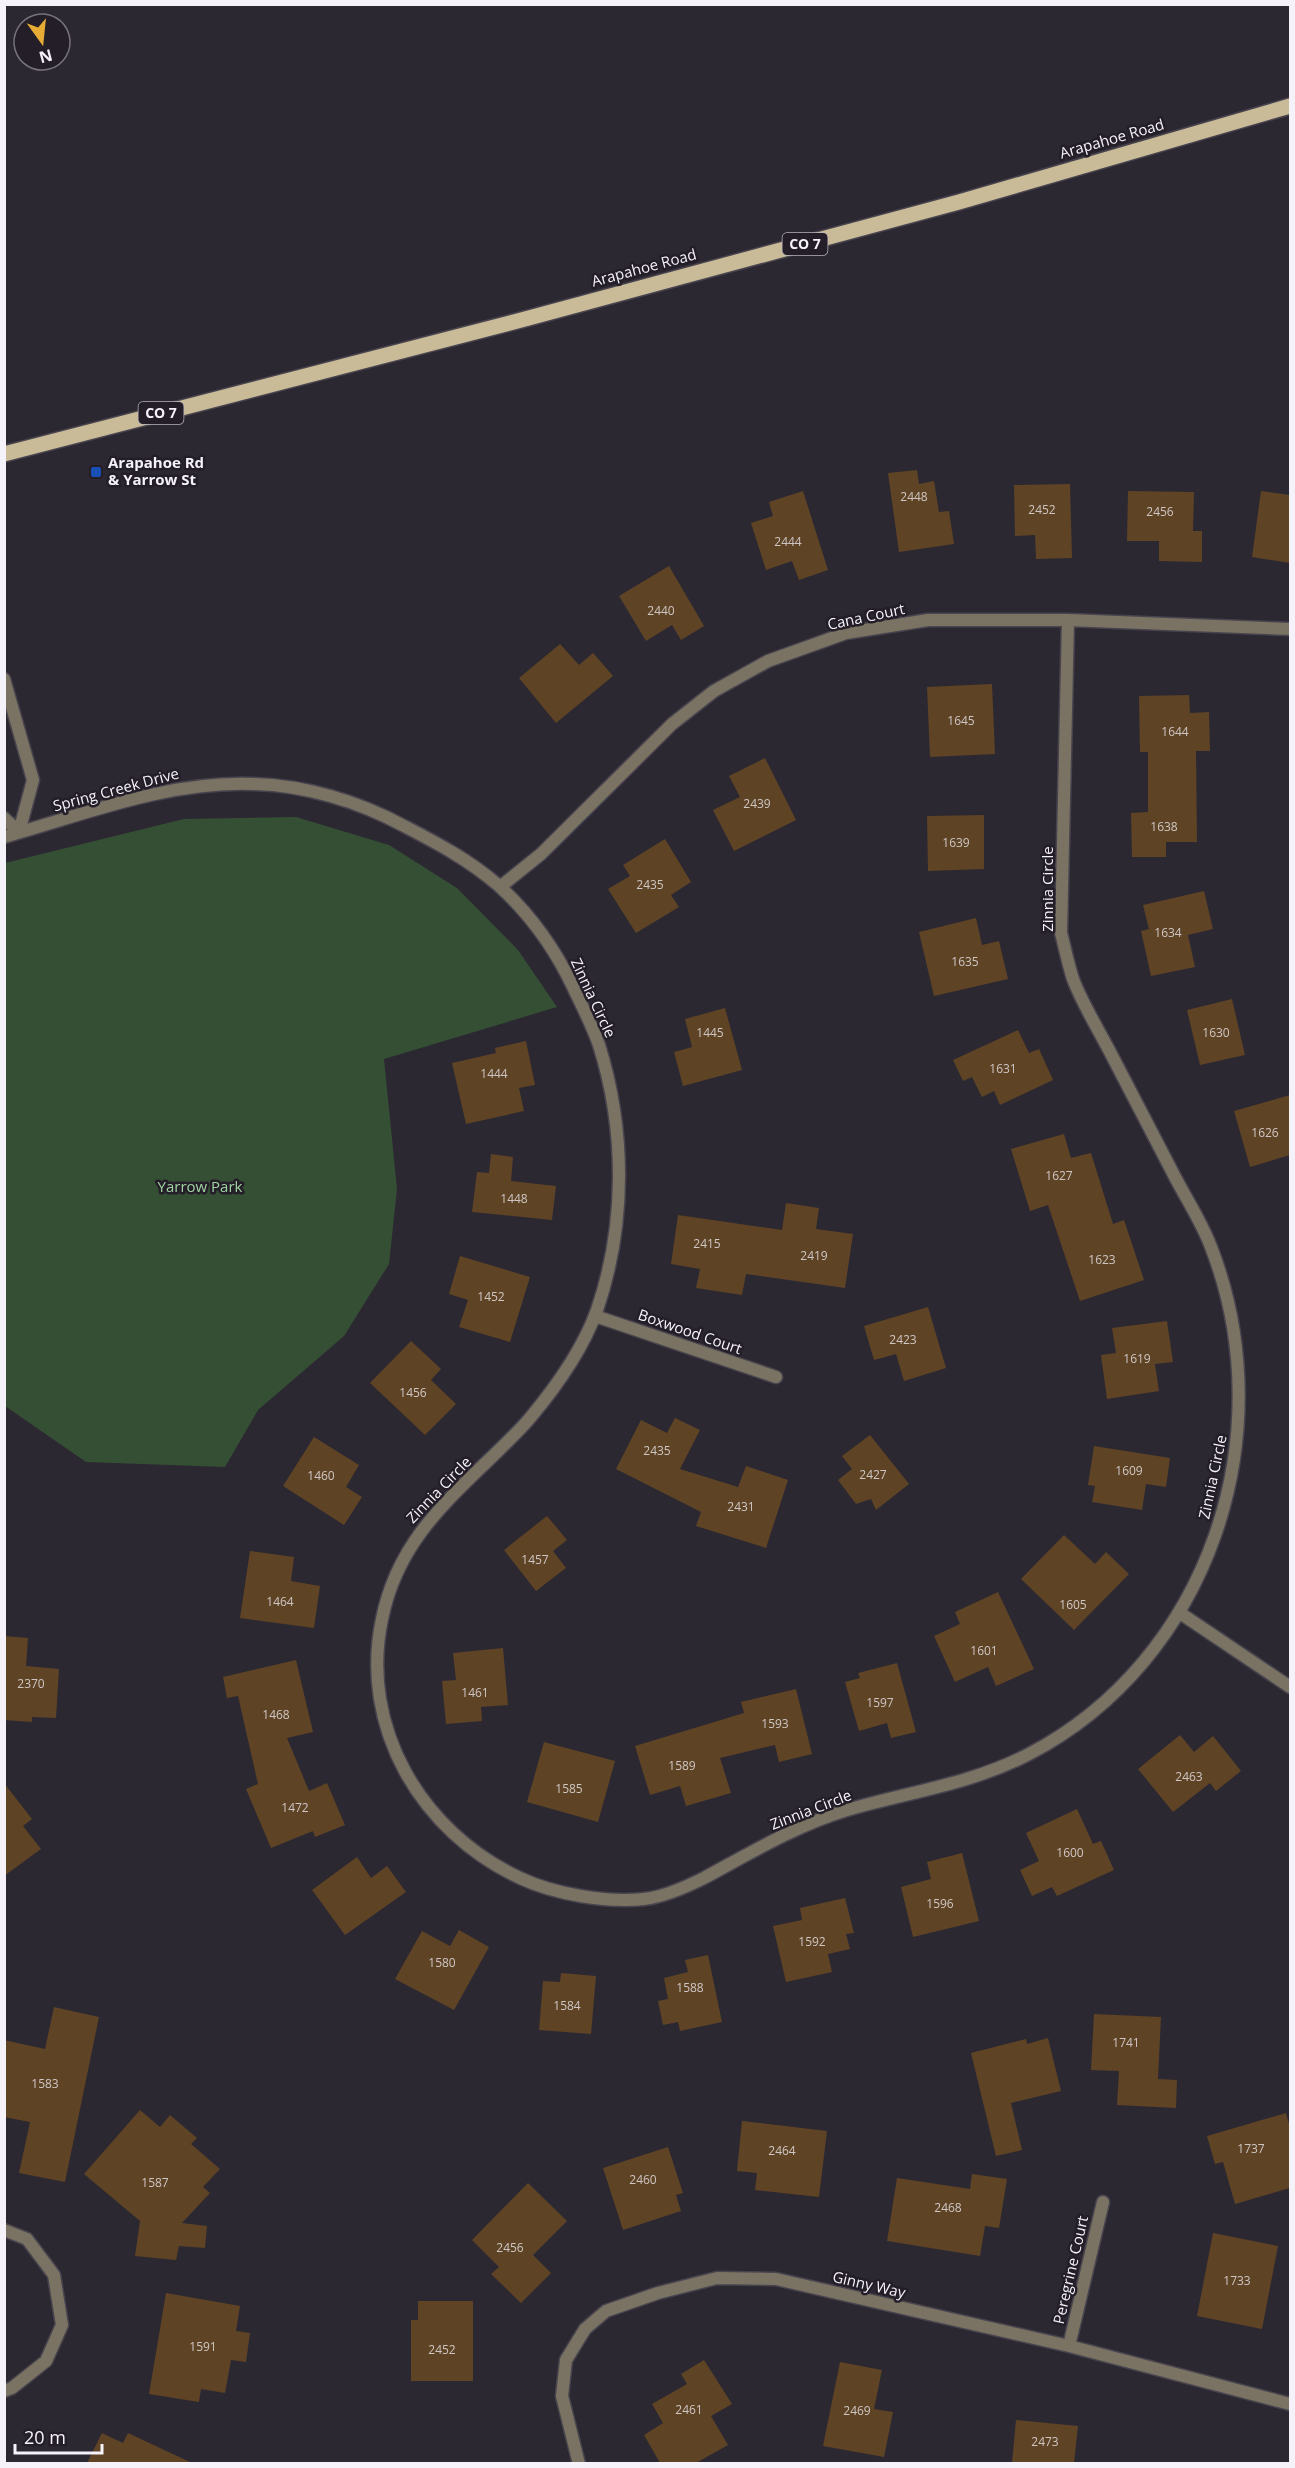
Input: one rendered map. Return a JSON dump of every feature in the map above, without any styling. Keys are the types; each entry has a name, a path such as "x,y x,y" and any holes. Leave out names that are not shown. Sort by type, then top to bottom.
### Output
{"main road":[{"name":"Arapahoe Road","path":"4,454 525,319 959,202 1290,106"}],"street":[{"name":"Cana Court","path":"500,887 541,854 672,724 714,691 768,661 846,633 928,620 1068,621 1290,629"},
{"name":"Zinnia Circle","path":"500,887 531,920 562,964 596,1036 612,1094 620,1171 615,1245 595,1316 570,1364 528,1422 434,1513 415,1537 393,1579 380,1624 377,1686 382,1718 398,1762 433,1815 468,1848 523,1880 584,1897 648,1899 690,1885 765,1844 839,1812 960,1782 1026,1756 1086,1719 1138,1671 1180,1613 1190,1595 1222,1518 1238,1435 1239,1372 1231,1310 1210,1244 1074,983 1061,933 1068,621"},
{"path":"4,679 33,780 19,832 4,818"},
{"name":"Spring Creek Drive","path":"4,837 183,787 256,783 329,795 381,813 456,853 500,887"},
{"name":"Boxwood Court","path":"595,1316 776,1377"},
{"path":"1180,1613 1290,1687"},
{"name":"Peregrine Court","path":"1069,2346 1103,2202"},
{"path":"4,2230 27,2239 54,2275 62,2325 46,2361 12,2388 4,2391"},
{"name":"Ginny Way","path":"579,2463 562,2396 566,2360 585,2329 606,2311 658,2293 717,2278 776,2279 1069,2346 1290,2404"}],"green space":[{"name":"Yarrow Park","path":"296,817 389,845 457,888 518,950 557,1007 384,1059 397,1189 389,1264 344,1336 258,1410 225,1467 86,1462 5,1406 5,863 184,819"}],"building":[{"path":"917,470 919,484 934,481 939,512 949,511 954,544 899,552 888,473"},
{"path":"1070,484 1072,558 1036,559 1035,535 1015,536 1014,485"},
{"path":"803,491 828,570 799,580 792,561 766,570 751,523 773,516 769,502"},
{"path":"1128,491 1194,492 1193,531 1202,531 1202,562 1159,561 1159,541 1127,541"},
{"path":"1261,491 1290,495 1290,563 1252,557"},
{"path":"669,566 704,626 681,640 672,625 646,641 619,596"},
{"path":"560,644 579,665 593,653 613,676 556,723 519,678"},
{"path":"992,684 995,754 930,757 927,687"},
{"path":"1189,695 1190,713 1209,712 1210,751 1196,751 1197,842 1166,842 1166,857 1132,857 1131,813 1148,812 1148,752 1140,752 1139,696"},
{"path":"765,758 796,820 734,851 713,810 740,797 729,776"},
{"path":"984,815 984,869 928,871 927,816"},
{"path":"665,839 691,882 671,895 679,907 636,933 608,889 630,876 623,865"},
{"path":"1204,891 1213,929 1188,935 1195,967 1151,976 1141,931 1149,929 1143,905"},
{"path":"976,918 982,945 999,941 1008,979 934,996 919,932"},
{"path":"1232,999 1245,1055 1200,1065 1187,1010"},
{"path":"725,1008 742,1070 683,1086 674,1052 692,1047 685,1019"},
{"path":"1018,1030 1029,1053 1039,1049 1053,1080 1000,1105 994,1091 982,1097 972,1077 963,1081 953,1060"},
{"path":"526,1041 535,1085 519,1088 524,1111 466,1124 452,1063 496,1053 495,1048"},
{"path":"1290,1095 1290,1155 1250,1167 1234,1111"},
{"path":"1064,1134 1071,1158 1091,1153 1113,1224 1124,1220 1144,1280 1080,1301 1048,1205 1030,1211 1011,1149"},
{"path":"491,1154 513,1157 511,1181 556,1186 552,1220 472,1212 477,1172 489,1173"},
{"path":"786,1203 819,1208 816,1229 853,1234 845,1288 746,1274 742,1295 696,1288 700,1269 671,1264 678,1215 782,1230"},
{"path":"460,1256 530,1277 510,1342 459,1327 468,1300 449,1294"},
{"path":"928,1307 946,1368 904,1381 896,1354 874,1360 864,1326"},
{"path":"1167,1321 1173,1362 1155,1364 1159,1391 1107,1399 1101,1355 1116,1353 1112,1328"},
{"path":"411,1341 441,1369 431,1380 456,1404 425,1435 370,1383"},
{"path":"675,1418 700,1430 680,1469 738,1487 746,1466 788,1480 766,1548 696,1526 701,1512 616,1469 641,1420 667,1433"},
{"path":"870,1435 909,1484 876,1510 871,1499 856,1504 838,1480 852,1469 842,1456"},
{"path":"314,1437 359,1465 346,1487 362,1497 344,1525 283,1486"},
{"path":"1094,1446 1170,1458 1166,1487 1146,1484 1142,1510 1092,1502 1095,1486 1088,1485"},
{"path":"547,1516 567,1540 553,1551 566,1568 536,1591 504,1550"},
{"path":"1064,1535 1095,1564 1106,1552 1129,1574 1074,1630 1021,1579"},
{"path":"250,1551 294,1557 291,1581 320,1586 314,1628 240,1618"},
{"path":"998,1592 1034,1669 996,1686 988,1667 955,1682 934,1636 960,1624 955,1612"},
{"path":"4,1636 28,1638 26,1666 59,1669 56,1718 32,1717 32,1722 4,1720"},
{"path":"503,1648 508,1705 481,1707 482,1721 446,1724 442,1681 456,1680 453,1653"},
{"path":"296,1660 313,1732 287,1738 309,1791 327,1783 345,1825 315,1837 313,1831 271,1848 246,1789 258,1784 238,1696 227,1698 223,1677"},
{"path":"897,1663 916,1732 891,1738 887,1723 859,1731 845,1682 860,1678 858,1673"},
{"path":"796,1689 812,1754 779,1762 775,1745 720,1758 731,1793 686,1806 680,1786 650,1795 635,1746 744,1713 741,1702"},
{"path":"1180,1735 1194,1752 1213,1736 1241,1771 1216,1791 1210,1783 1173,1812 1138,1769"},
{"path":"544,1742 615,1761 598,1822 527,1802"},
{"path":"4,1783 32,1819 23,1826 41,1849 4,1876"},
{"path":"1077,1809 1093,1844 1101,1841 1114,1870 1057,1896 1052,1887 1032,1896 1020,1870 1039,1861 1026,1833"},
{"path":"962,1853 979,1921 913,1937 901,1887 931,1879 927,1862"},
{"path":"357,1857 371,1878 387,1866 406,1892 345,1935 312,1890"},
{"path":"845,1898 854,1933 846,1934 850,1949 828,1954 832,1972 786,1982 773,1926 802,1920 800,1908"},
{"path":"459,1930 489,1947 454,2010 395,1979 422,1931 450,1946"},
{"path":"708,1955 722,2022 680,2031 678,2022 663,2025 658,2001 668,1999 664,1978 688,1972 685,1960"},
{"path":"561,1973 596,1976 591,2034 539,2030 543,1981 560,1982"},
{"path":"54,2007 99,2017 65,2182 19,2173 30,2122 4,2117 4,2040 45,2049"},
{"path":"1094,2014 1161,2017 1158,2079 1177,2080 1176,2108 1117,2105 1119,2071 1091,2070"},
{"path":"1048,2038 1061,2091 1011,2103 1022,2150 996,2156 971,2053 1026,2039 1027,2044"},
{"path":"140,2110 160,2127 170,2115 197,2138 191,2144 220,2169 203,2187 210,2193 182,2223 207,2226 205,2248 179,2246 176,2260 135,2256 140,2221 84,2174"},
{"path":"1286,2113 1290,2127 1290,2188 1235,2204 1223,2162 1215,2164 1207,2136"},
{"path":"742,2121 827,2131 819,2197 755,2190 757,2173 737,2171"},
{"path":"668,2147 683,2193 676,2195 681,2211 623,2230 603,2168"},
{"path":"972,2174 1007,2179 999,2228 985,2226 980,2256 887,2241 897,2178 970,2189"},
{"path":"528,2183 567,2221 533,2255 551,2273 521,2303 491,2274 499,2267 472,2240"},
{"path":"1213,2233 1278,2246 1262,2329 1197,2316"},
{"path":"166,2293 240,2306 236,2331 250,2333 246,2362 231,2360 225,2393 201,2389 199,2402 149,2394"},
{"path":"418,2301 473,2301 473,2381 411,2381 411,2320 418,2320"},
{"path":"704,2360 732,2404 711,2416 728,2445 696,2463 660,2463 644,2435 663,2423 652,2404 687,2384 681,2374"},
{"path":"840,2362 882,2370 874,2409 893,2412 884,2457 823,2446"},
{"path":"1016,2420 1078,2426 1074,2463 1012,2463"},
{"path":"102,2433 123,2443 128,2433 192,2463 87,2463"}],"place":[{"name":"Arapahoe Rd & Yarrow St","path":"96,472"}]}
